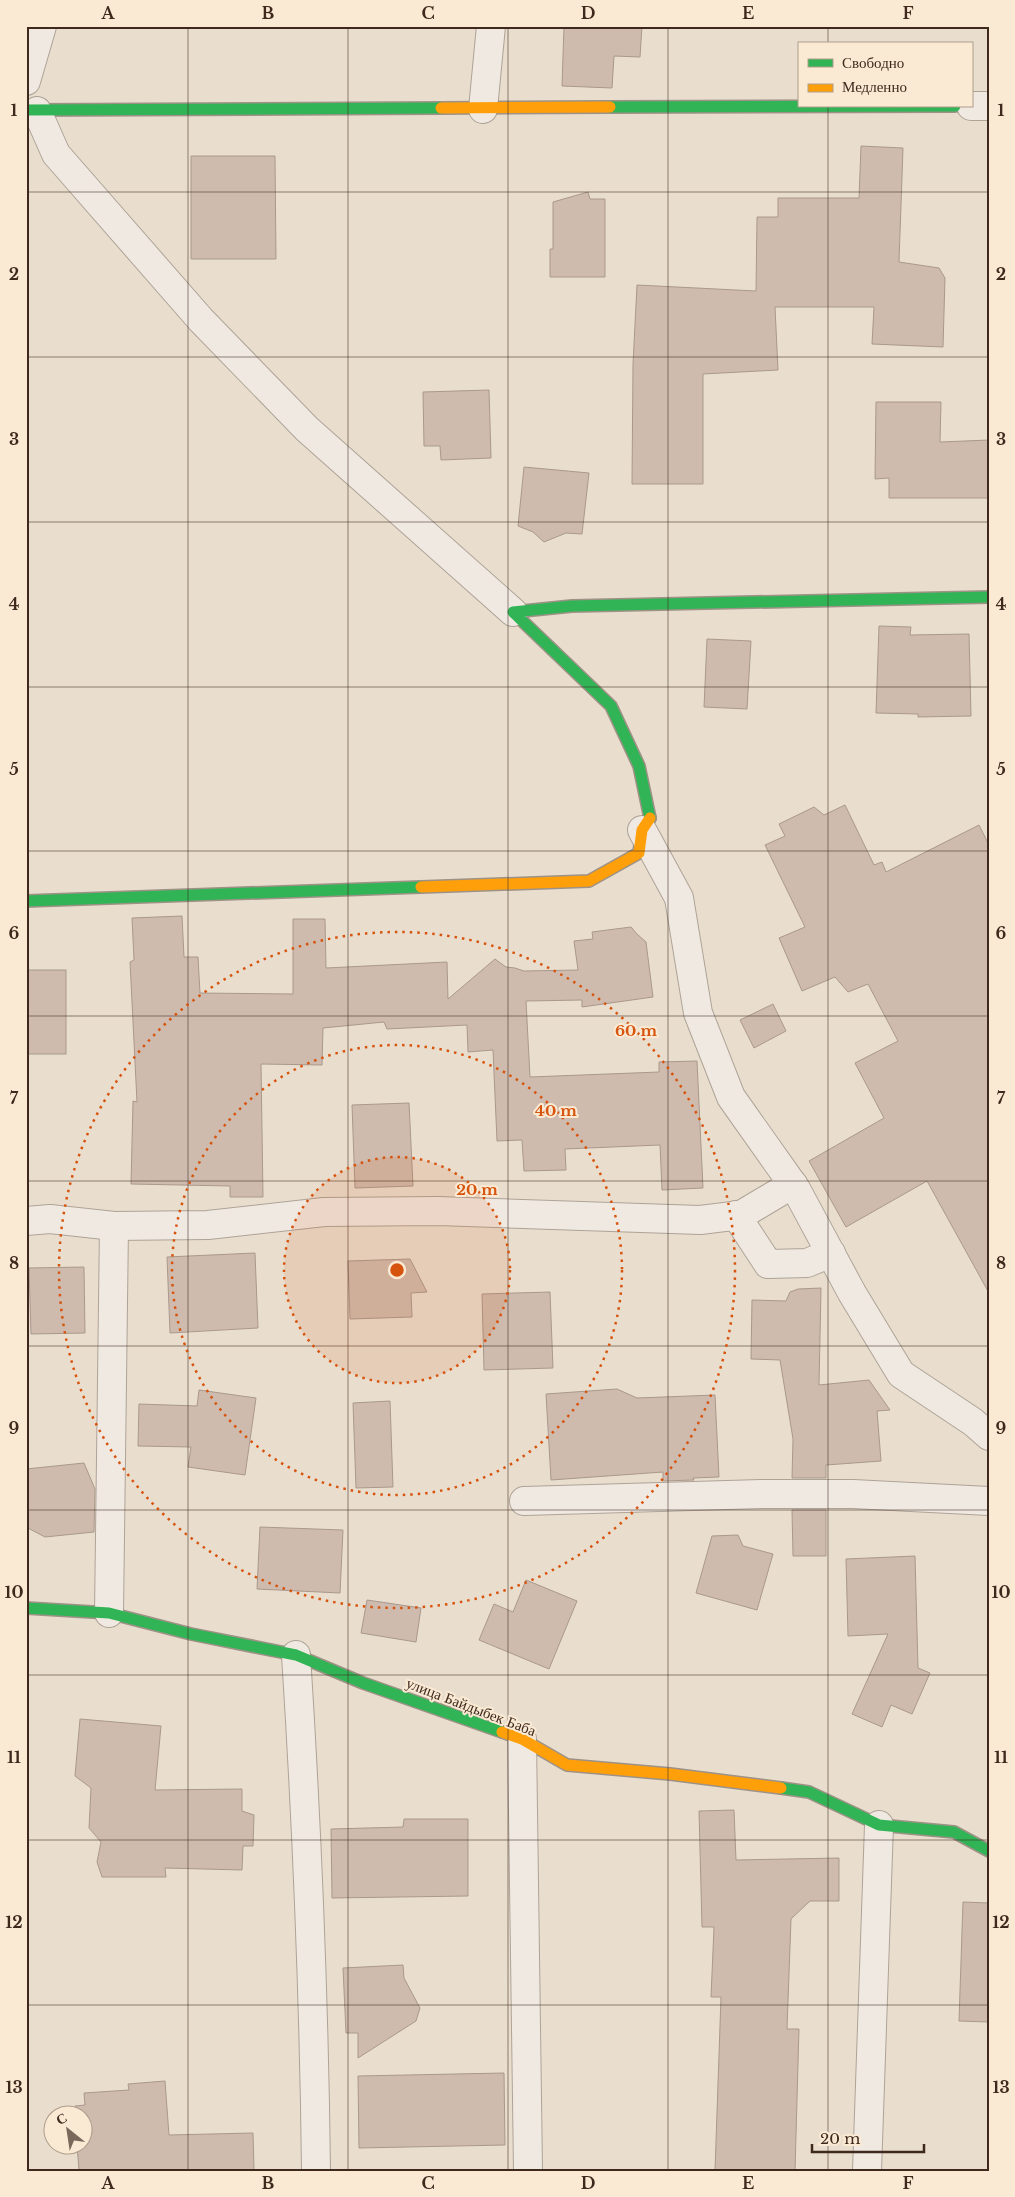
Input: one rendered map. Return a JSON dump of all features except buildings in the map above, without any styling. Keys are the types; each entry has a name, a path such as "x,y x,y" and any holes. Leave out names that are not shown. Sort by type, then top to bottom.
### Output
{"street":[{"path":"26,81 42,26"},
{"path":"483,109 491,26"},
{"path":"972,106 989,106"},
{"path":"26,901 589,881 639,853 642,830 650,820 639,766 611,706 513,612 307,429 201,320 56,154 32,110 798,107"},
{"path":"513,612 572,606 989,597"},
{"path":"642,830 679,898 698,1013 731,1096 793,1184 901,1374 973,1422 989,1436"},
{"path":"26,1221 50,1219 114,1226 208,1225 324,1212 438,1211 700,1220 741,1215 793,1184"},
{"path":"736,1216 768,1264 807,1263 831,1253"},
{"path":"109,1614 114,1226"},
{"path":"524,1501 853,1494 989,1501"},
{"name":"улица Байдыбек Баба","path":"26,1608 109,1614 190,1634 296,1654 363,1683 522,1739 567,1765 670,1774 809,1792 879,1826 954,1832 989,1850"},
{"path":"296,1654 305,1801 315,2041 316,2171"},
{"path":"522,1739 528,2171"},
{"path":"867,2171 879,1826"}],"traffic: fast":[{"path":"610,107 798,106"},
{"path":"26,110 441,108"},
{"path":"650,818 639,766 611,706 513,612 572,606 989,597"},
{"path":"26,901 421,887"},
{"path":"26,1608 109,1613 191,1634 296,1655 363,1683 502,1732"},
{"path":"781,1788 809,1792 879,1825 954,1832 989,1851"}],"traffic: slow":[{"path":"441,108 610,107"},
{"path":"421,887 589,881 639,853 642,830 650,818"},
{"path":"502,1732 522,1739 567,1765 670,1774 781,1788"}]}
